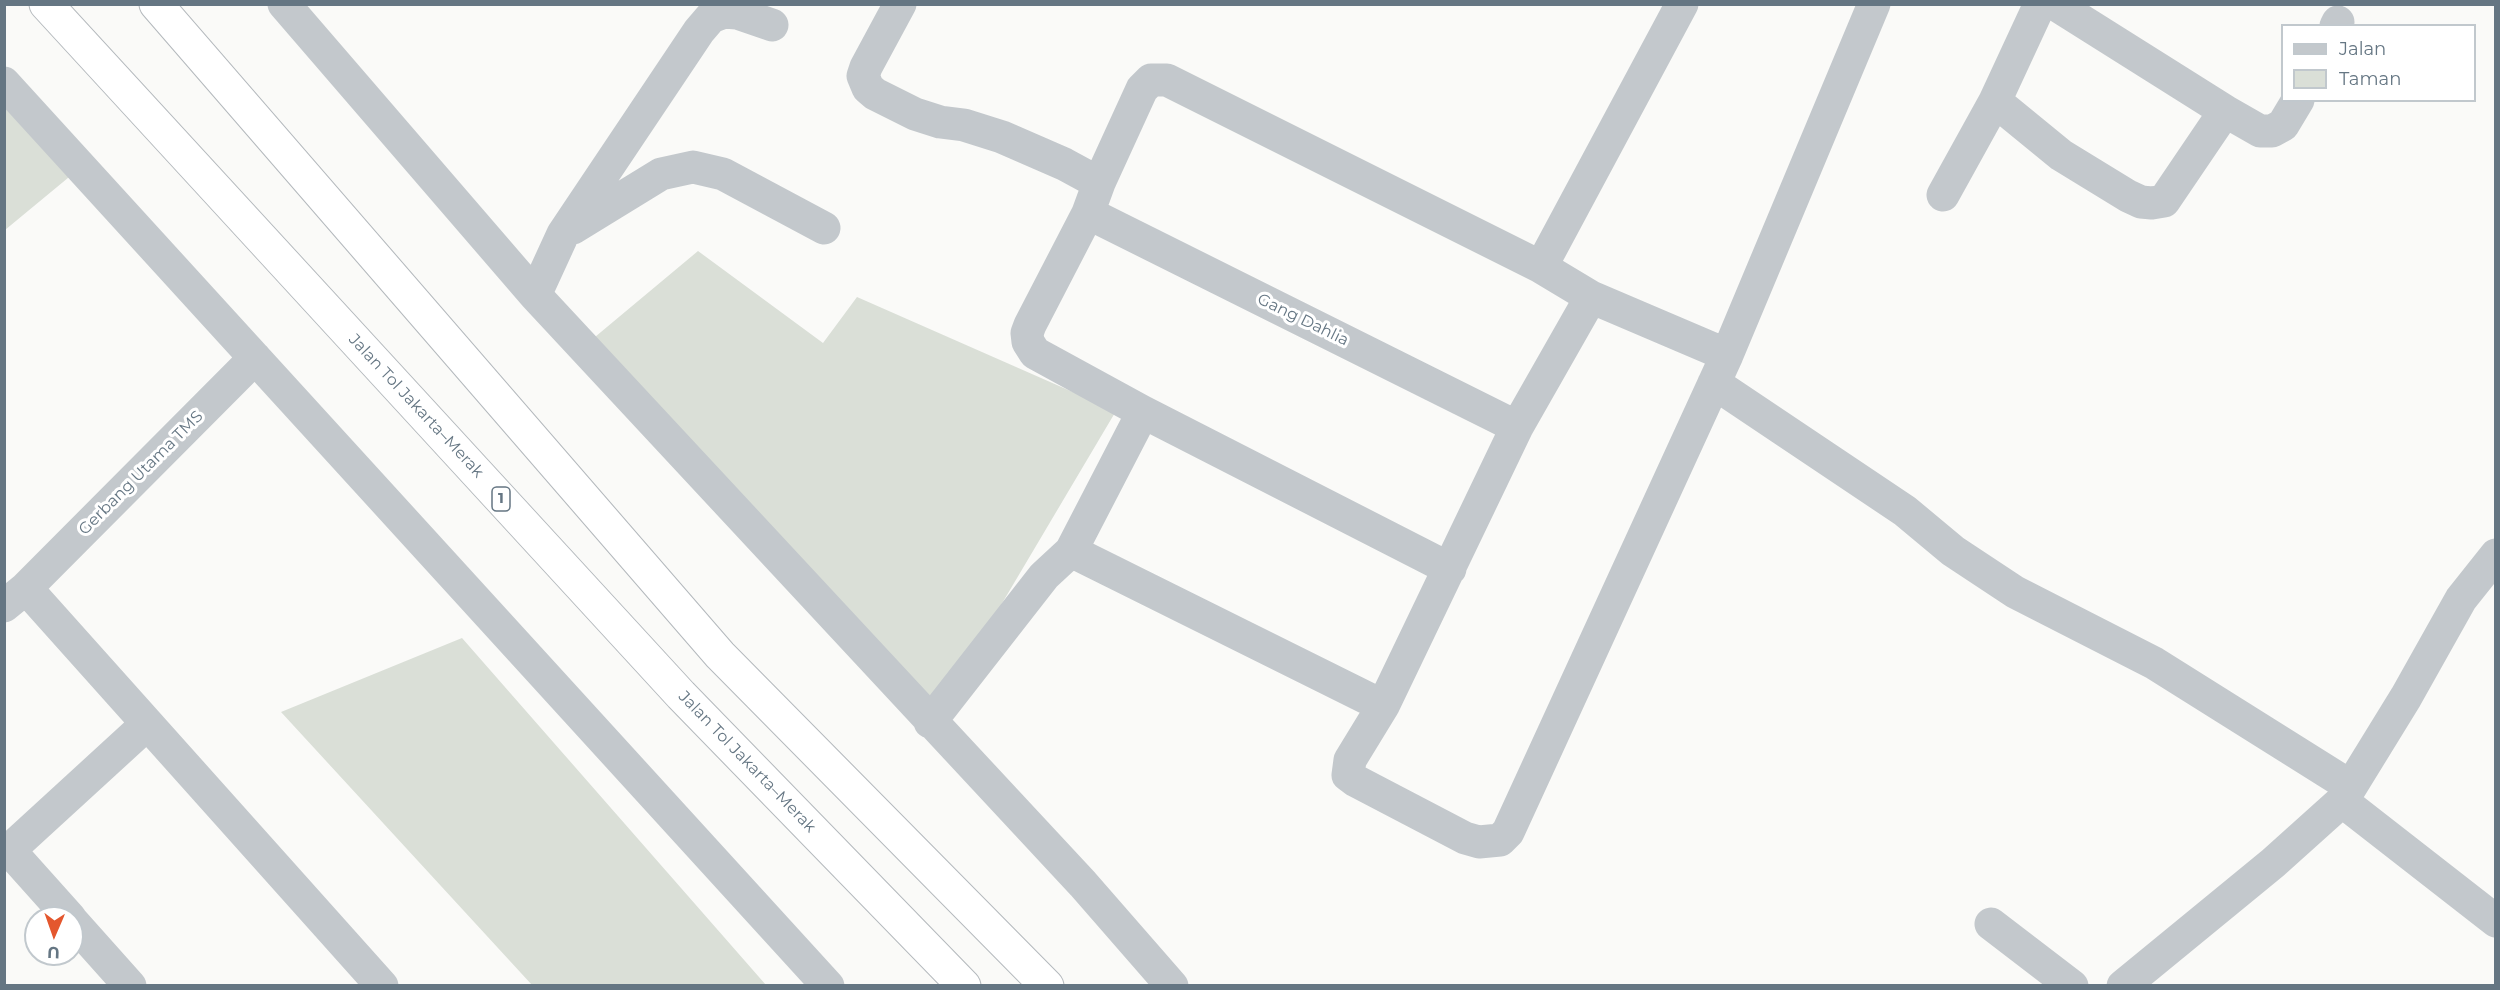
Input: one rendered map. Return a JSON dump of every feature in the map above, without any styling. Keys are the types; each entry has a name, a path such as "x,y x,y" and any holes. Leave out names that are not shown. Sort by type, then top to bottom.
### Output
{"highway":[{"name":"Jalan Tol Jakarta–Merak","path":"46,4 681,695 964,986"},
{"path":"156,4 720,655 1047,986"}],"street":[{"path":"284,4 535,295 1083,884 1172,986"},
{"path":"900,4 866,67 863,76 868,88 875,94 915,114 940,122 964,125 1002,137 1064,164 1099,183"},
{"path":"1540,267 1682,4"},
{"path":"1591,297 1517,427 1383,706 1350,760 1348,775 1466,838 1479,842 1500,840 1508,832 1720,369 1874,4"},
{"path":"1943,195 1995,101 2040,4"},
{"path":"2055,4 2260,131 2272,131 2283,125 2297,102"},
{"path":"535,295 563,234 699,31 711,17 724,12 737,13 772,25"},
{"path":"1450,569 1143,412 1035,353 1028,342 1027,333 1030,325 1088,213 1099,183 1142,89 1151,80 1167,80 1540,267 1720,369 1905,511 1953,551 2015,592 2154,663 2346,794 2496,921"},
{"path":"4,83 828,986"},
{"path":"1995,101 2061,155 2128,196 2140,202 2152,203 2164,201 2225,111"},
{"path":"563,234 661,174 693,167 723,174 824,228"},
{"name":"Gang Dahlia","path":"1088,213 1517,427"},
{"name":"Gerbang Utama TMS","path":"15,597 255,358"},
{"path":"930,722 1044,576 1071,551 1143,412"},
{"path":"1071,551 1383,706"},
{"path":"2123,986 2273,863 2346,794 2406,697 2461,599 2496,555"},
{"path":"15,597 147,724 382,986"},
{"path":"58,906 7,853 147,724"},
{"path":"1991,924 2072,986"},
{"path":"84,934 130,986"}],"green space":[{"path":"5,88 80,168 5,230"},
{"path":"698,251 823,343 857,297 1116,411 937,713 589,342"},
{"path":"462,638 766,985 532,985 281,712"}]}
